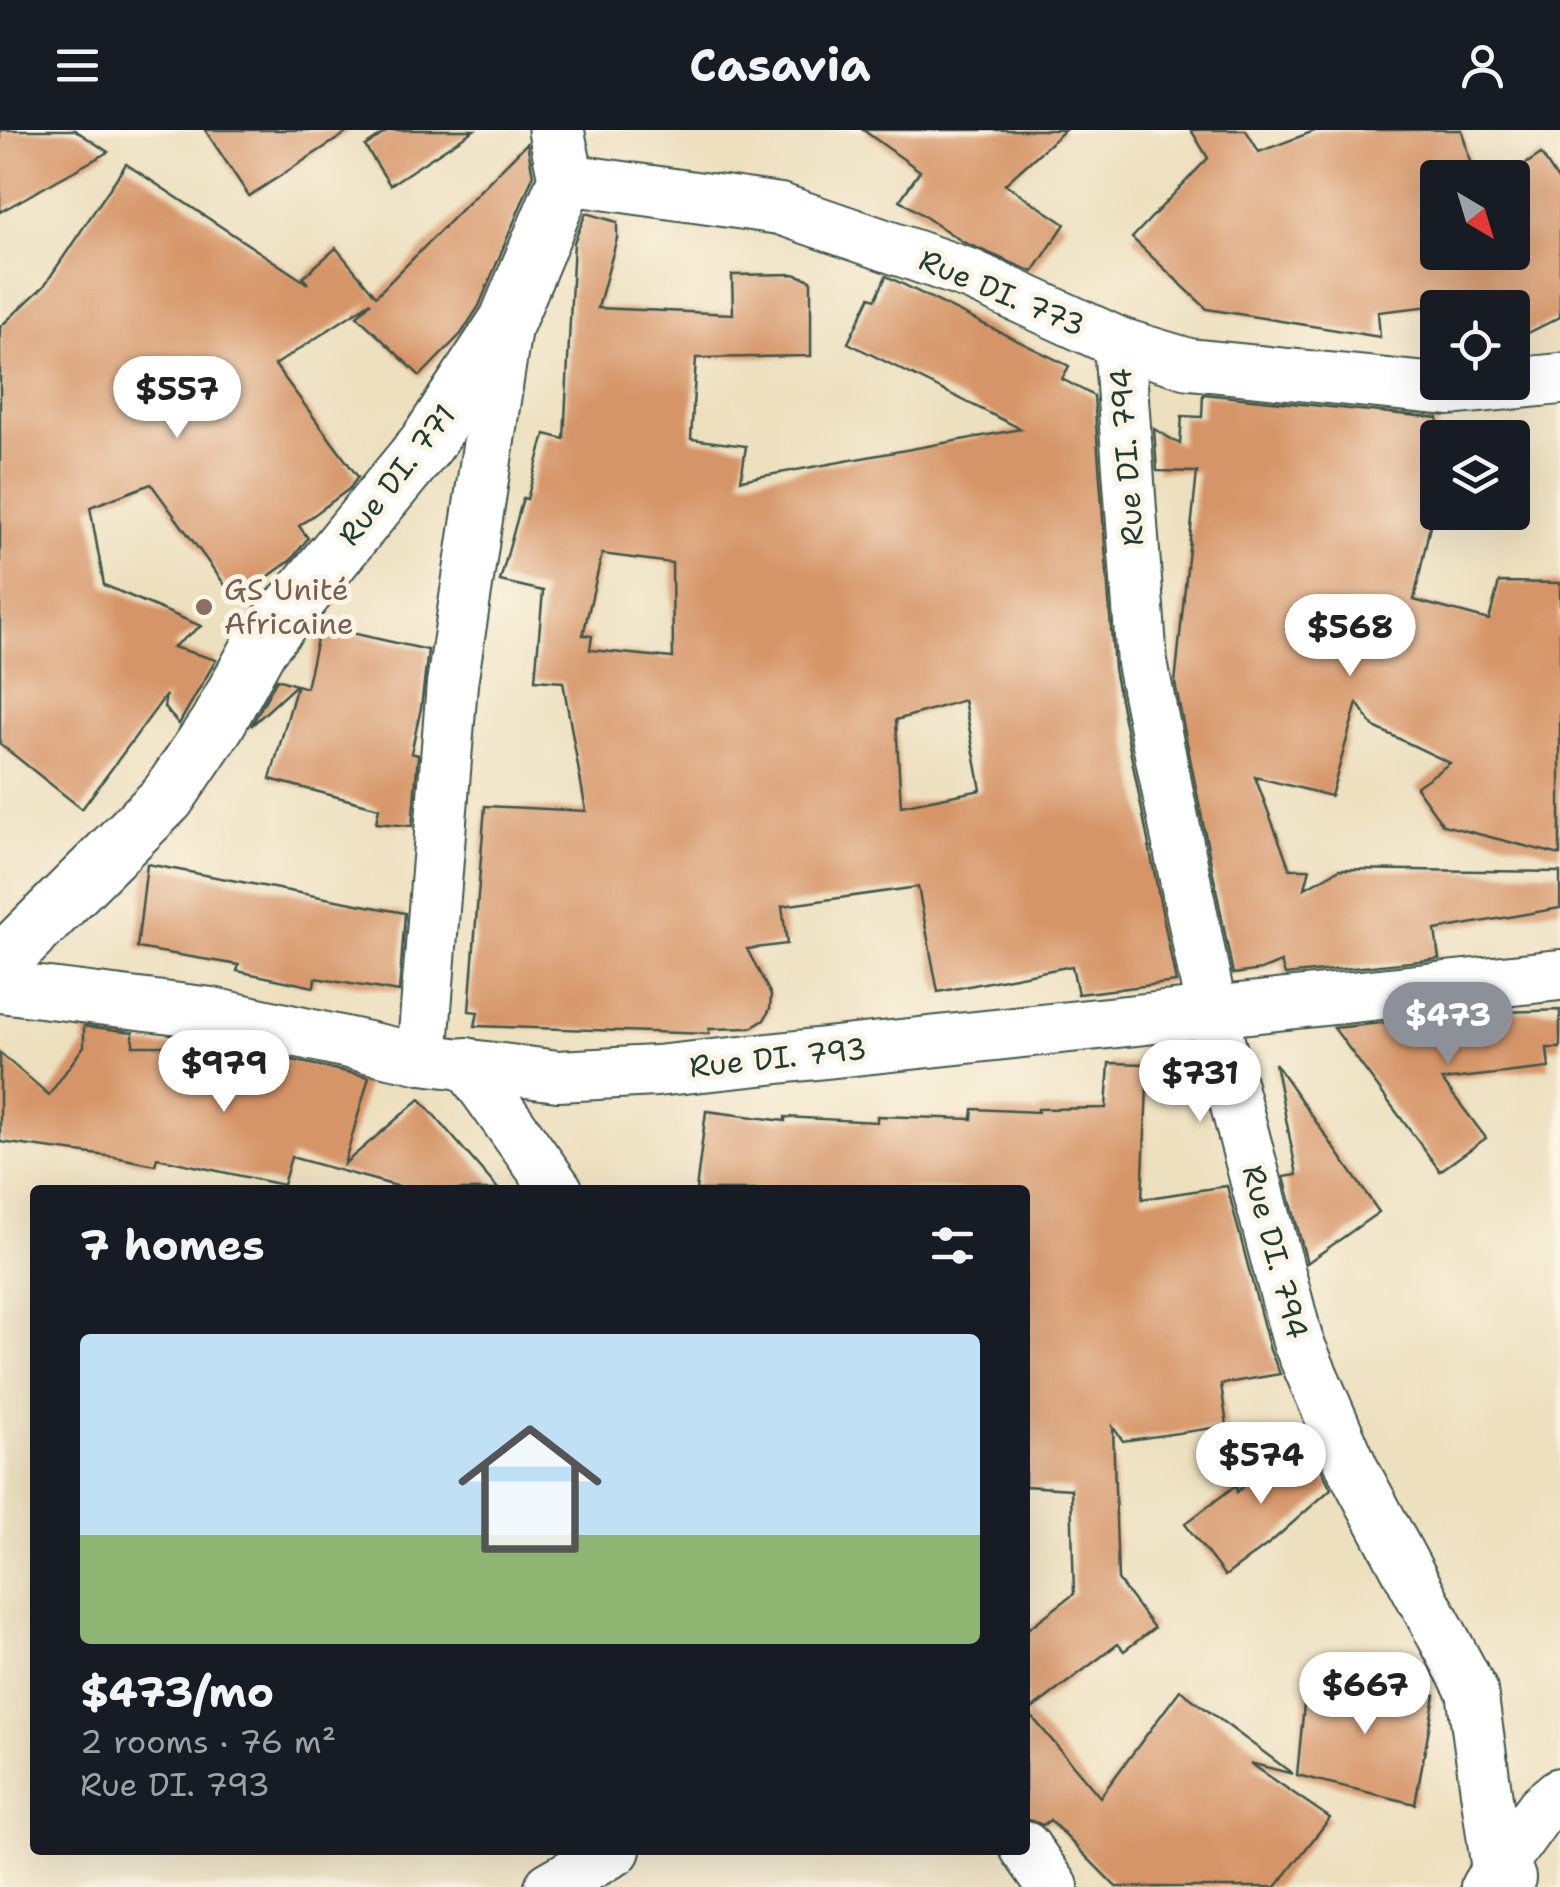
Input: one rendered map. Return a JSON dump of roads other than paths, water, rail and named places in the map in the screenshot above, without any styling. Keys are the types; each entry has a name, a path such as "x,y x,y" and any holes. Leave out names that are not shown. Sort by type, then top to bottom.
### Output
{"street":[{"name":"Rue DI. 771","path":"0,964 167,798 218,724 260,646 428,443 506,321 561,154"},
{"name":"Rue DI. 773","path":"561,154 780,209 971,275 1119,343 1189,364 1448,390 1560,379"},
{"path":"506,321 452,684 444,1061 553,1185"},
{"name":"Rue DI. 794","path":"1119,343 1142,662 1212,1014 1298,1342 1353,1469 1472,1691 1502,1881"},
{"name":"Rue DI. 793","path":"0,987 212,1013 444,1061 558,1076 656,1071 1560,975"},
{"path":"1502,1881 1542,1808 1560,1793"},
{"path":"1030,1854 1054,1887"},
{"path":"550,1887 605,1855"}],"place":[{"name":"GS Unité Africaine","path":"204,607"}]}
